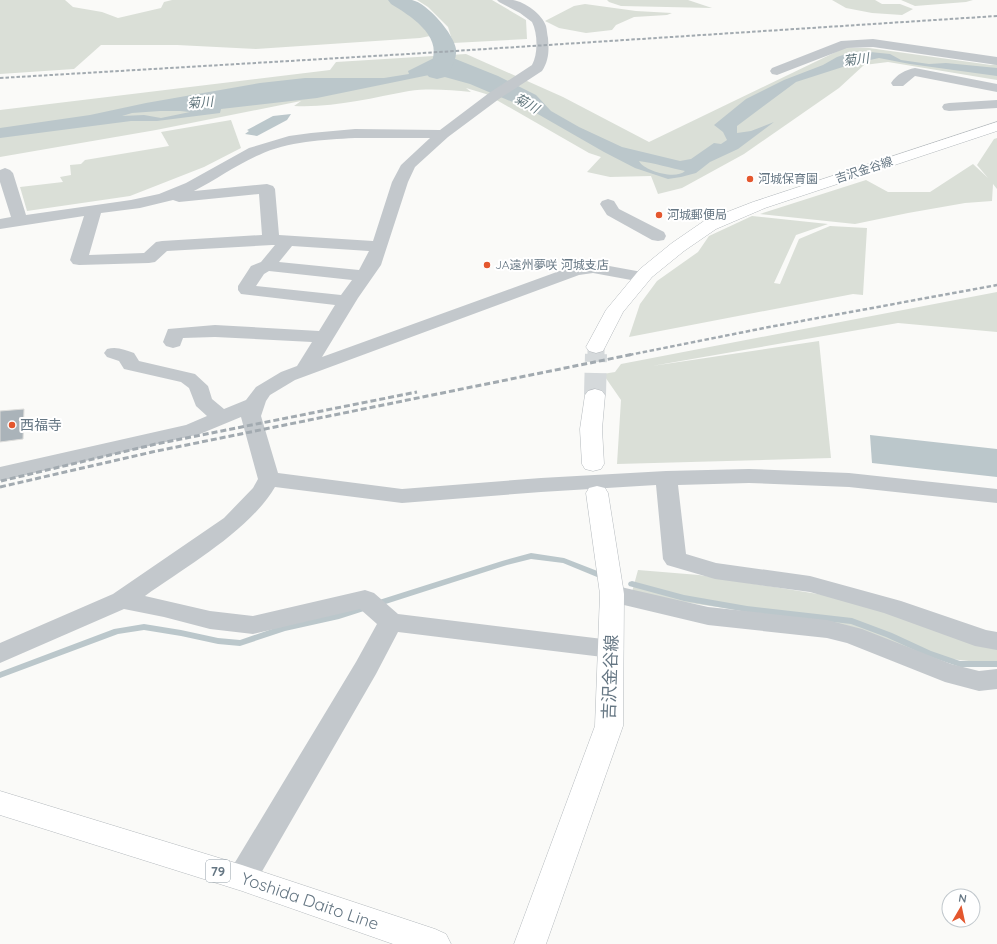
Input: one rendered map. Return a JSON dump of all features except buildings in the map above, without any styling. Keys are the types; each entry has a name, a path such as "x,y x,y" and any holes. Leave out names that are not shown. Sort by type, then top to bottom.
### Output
{"main road":[{"name":"吉沢金谷線","path":"596,346 615,310 642,278 678,247 717,222 759,205 997,126"},
{"path":"593,464 591,429 595,395"},
{"name":"吉沢金谷線","path":"530,944 609,726 612,594 597,493"},
{"name":"Yoshida Daito Line","path":"0,803 242,878 436,944"}],"street":[{"path":"304,370 346,301 372,265 400,182 409,165 443,134 494,96 537,68 542,61 543,50 540,25 534,17 527,12 503,0"},
{"path":"777,71 846,44 873,43 997,60"},
{"path":"898,84 909,73 915,72 994,87"},
{"path":"994,87 979,95 951,103 997,104"},
{"path":"160,198 188,188 252,153 268,146 326,136 366,134 443,134"},
{"path":"5,173 20,221"},
{"path":"0,224 94,210 160,198 267,189 279,240 267,266"},
{"path":"608,204 613,212 658,236"},
{"path":"94,210 79,260 149,258 162,246 279,240 323,242 379,248"},
{"path":"0,233 54,229"},
{"path":"346,301 247,290 246,286 257,270 267,266 363,276"},
{"path":"0,654 122,600 232,523 261,492 269,479 251,416 254,404 263,391 288,376 576,270 593,268 642,278"},
{"path":"259,321 328,331"},
{"path":"172,342 175,333 215,331 328,331"},
{"path":"126,350 131,365 188,378 198,386 203,402 222,418"},
{"path":"0,474 193,430 254,404"},
{"path":"269,479 402,496 666,478 749,476 849,480 997,496"},
{"path":"666,478 675,558 715,571 810,584 892,607 984,639 997,641"},
{"path":"612,594 708,616 827,629 853,635 945,672 979,681 997,679"},
{"path":"122,600 164,608 210,620 253,624 380,612 611,649"},
{"path":"242,878 368,667 380,612"}],"shaded area":[{"path":"0,0 65,0 73,7 102,12 118,18 161,8 164,2 172,0 397,0 410,11 428,20 435,35 420,38 256,49 177,45 101,45 74,69 0,74"},
{"path":"417,0 492,0 526,20 527,39 453,43 448,27 428,7"},
{"path":"607,0 688,0 712,8 621,6"},
{"path":"832,0 875,0 882,4 900,4 913,9 902,15 872,13 846,8"},
{"path":"901,0 973,0 966,2 915,6"},
{"path":"585,4 636,11 672,13 667,15 634,17 616,25 612,30 586,33 559,28 545,21 574,6"},
{"path":"844,48 869,48 991,65 997,64 997,80 888,62 864,65 839,88 744,154 682,188 658,194 651,176 610,177 587,172 601,157 589,153 486,94 466,88 471,92 417,90 338,104 294,106 301,101 156,130 0,157 0,110 330,70 336,62 466,54 563,97 649,142"},
{"path":"231,120 241,148 204,167 130,196 27,211 20,187 63,182 60,177 71,175 70,165 81,164 85,160 169,146 161,132"},
{"path":"997,138 997,189 993,184 992,201 965,203 855,224 760,214 866,180 888,192 930,192 973,164 988,178 977,165 994,139"},
{"path":"752,216 828,224 796,235 774,283 780,284 799,239 830,226 867,228 863,295 853,294 629,337 640,304 657,281 698,252 709,236"},
{"path":"997,292 997,332 898,323 652,366 819,341 831,458 617,464 621,400 603,374 615,372 621,364"},
{"path":"638,570 699,575 880,604 997,636 997,664 922,656 839,625 670,600 632,592"}],"water":[{"name":"菊川","path":"852,52 890,54 901,60 929,64 946,63 997,68 997,76 910,64 879,58 852,64 796,82 737,126 737,133 751,131 774,122 738,149 710,162 696,173 668,179 635,168 529,109 470,84 434,74 317,98 221,109 220,113 157,121 131,121 0,138 0,128 90,115 146,103 260,83 305,78 384,78 409,74 408,71 432,59 453,58 498,76 536,95 551,111 579,127 622,147 680,161 691,159 714,143 721,144 727,140 723,132 714,125 746,99 784,80 823,65 837,57","holes":["160,111 190,112 161,118 144,115 122,116 132,113","639,161 651,163 685,171 681,174 675,175 660,173 647,168"]},
{"path":"291,114 287,120 257,136 245,134 249,131 247,130 273,116"},
{"path":"870,435 997,449 997,477 872,463"}],"waterway":[{"path":"398,0 418,13 436,30 442,39 445,50 443,61 437,72"},
{"path":"0,675 117,631 144,627 218,641 240,643 284,628 336,617 531,556 564,561 597,574"},
{"path":"632,584 684,598 747,609 852,621 889,635 928,653 960,664 997,664"}],"tunnel":[{"path":"596,347 596,354"},
{"path":"595,395 596,354"}],"railway":[{"path":"0,78 408,54 997,16"},
{"path":"634,354 769,327 997,285"},
{"path":"0,487 152,452 634,354"},
{"path":"629,355 634,354"},
{"path":"1,481 156,444 417,392"}],"place":[{"name":"河城保育園","path":"750,179"},
{"name":"河城郵便局","path":"659,215"},
{"name":"JA遠州夢咲 河城支店","path":"487,265"},
{"name":"西福寺","path":"12,425"}]}
